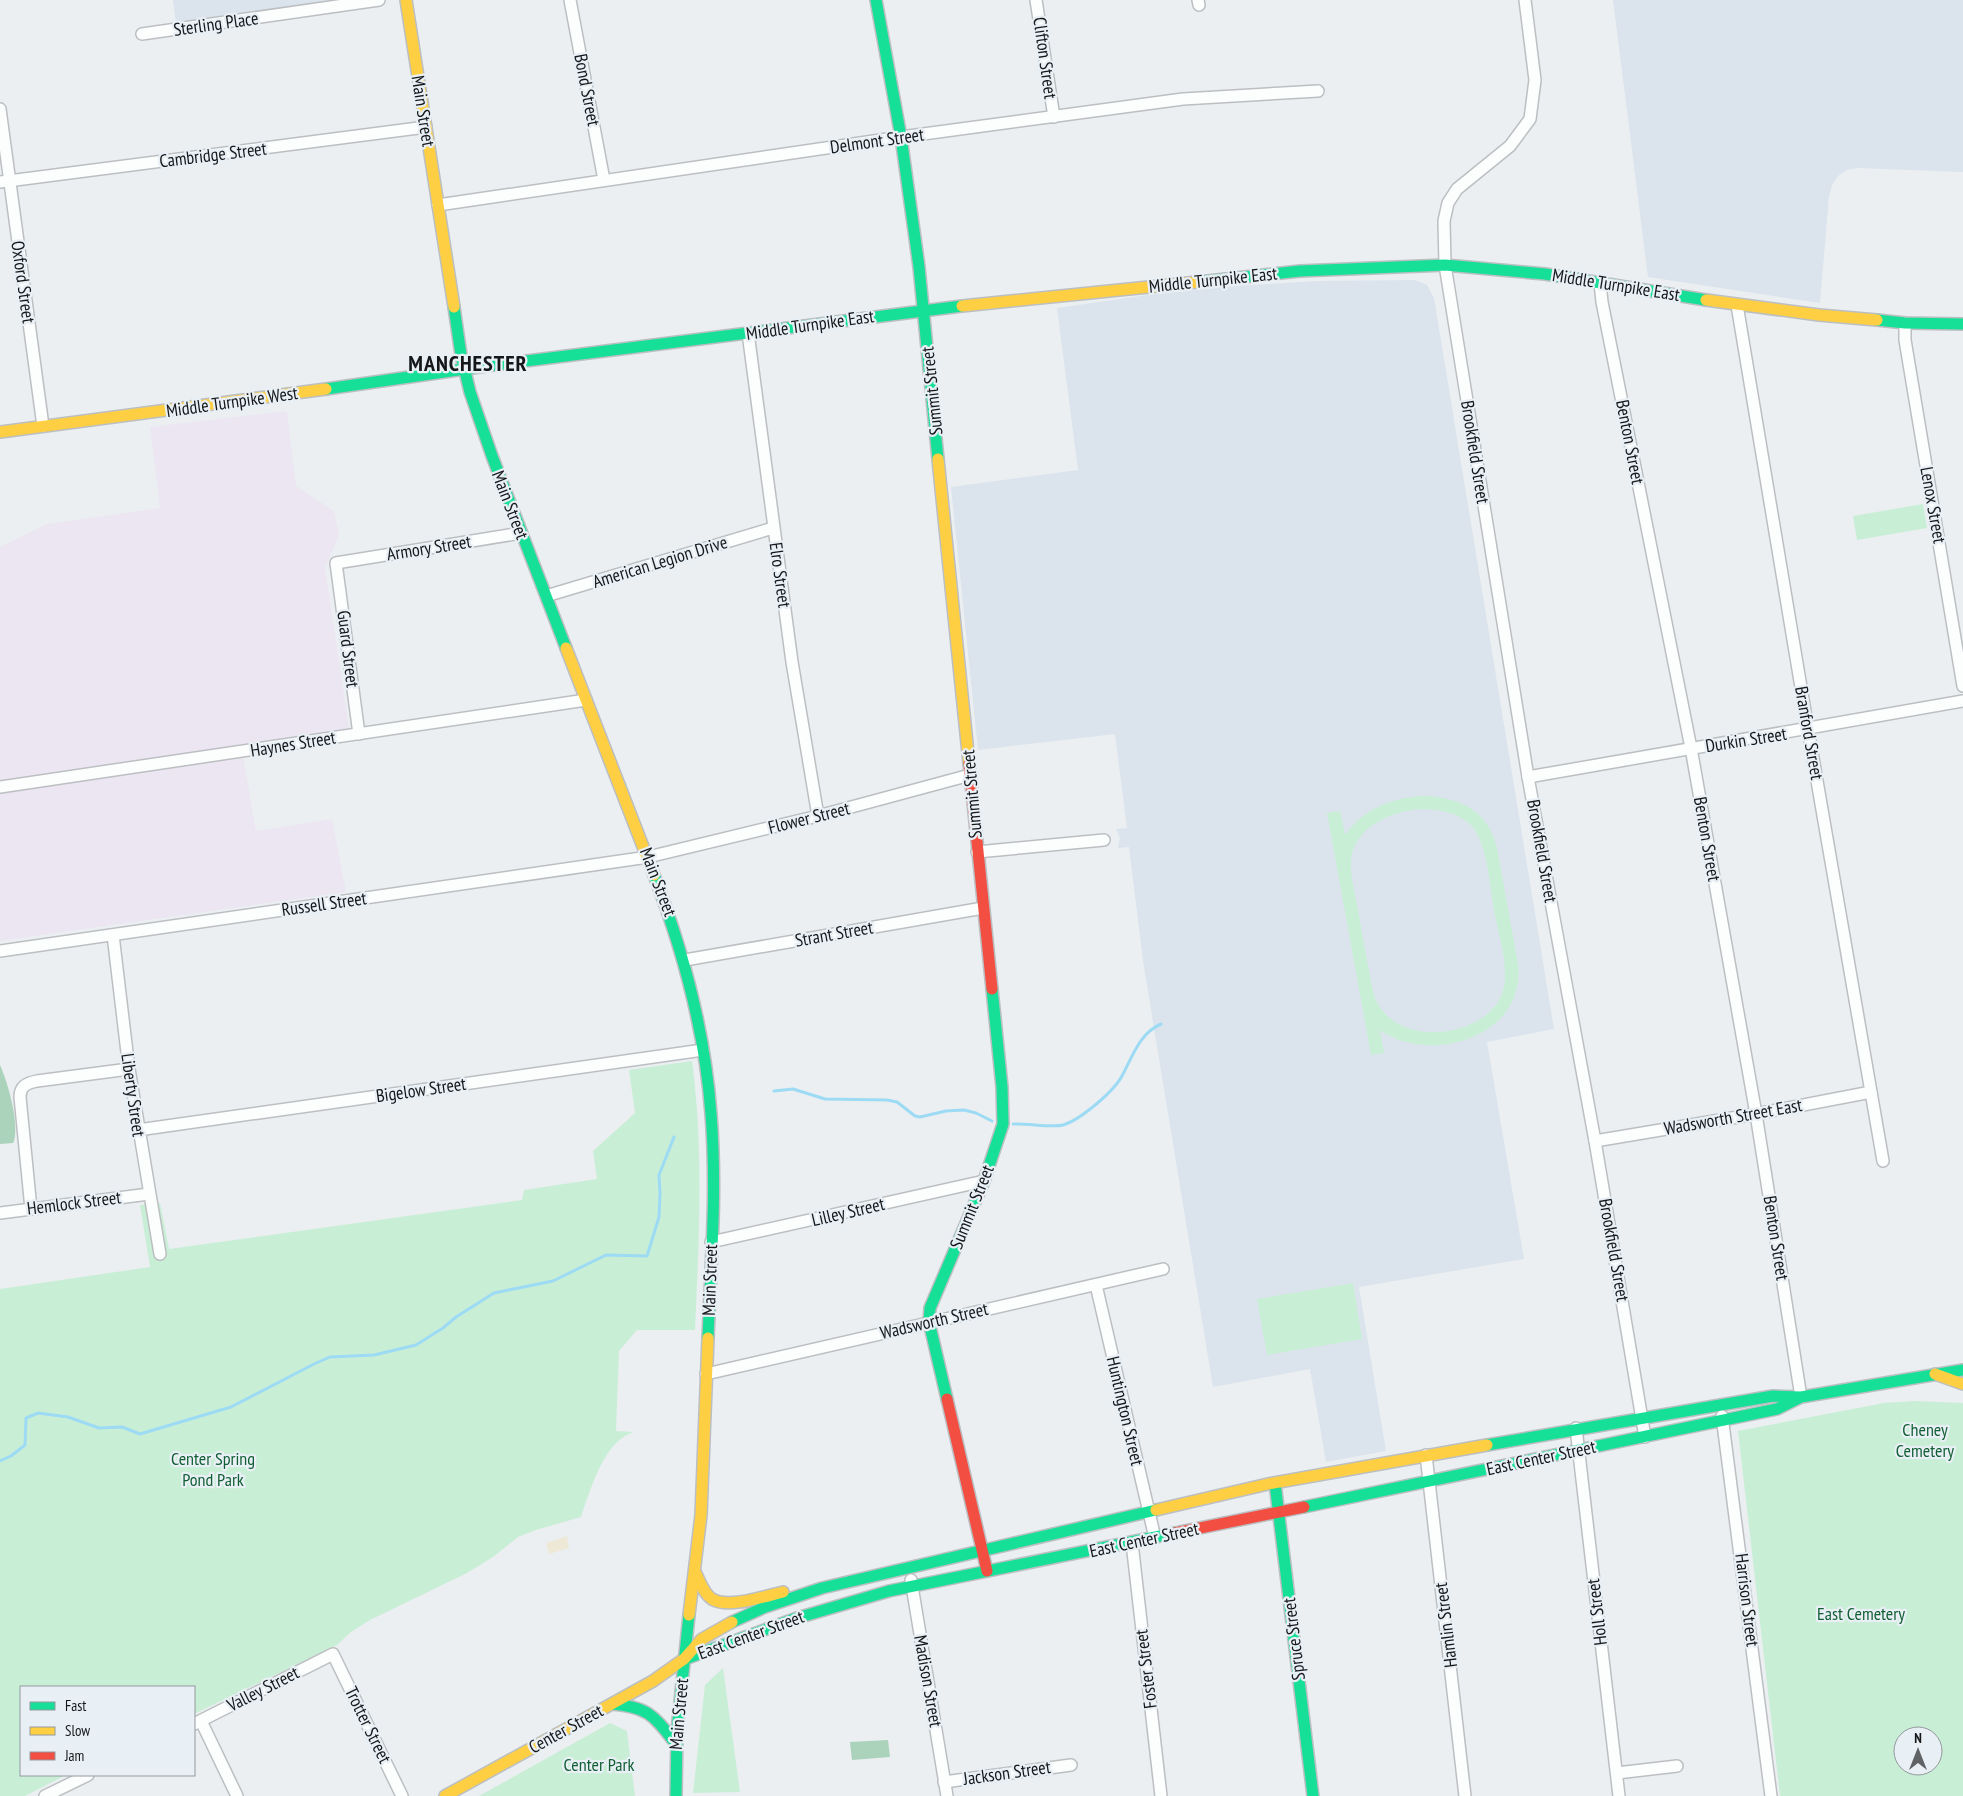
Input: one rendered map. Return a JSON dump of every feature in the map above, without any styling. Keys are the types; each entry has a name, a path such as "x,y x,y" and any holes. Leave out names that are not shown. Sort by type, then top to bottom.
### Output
{"main road":[{"name":"Main Street","path":"406,0 464,370 479,422 521,534 673,923 685,960 703,1050 713,1140 711,1242 701,1517 676,1744 676,1796"},
{"name":"Summit Street","path":"876,0 901,137 923,310 999,1059 1002,1120 984,1181 930,1308 929,1322 988,1571"},
{"name":"Middle Turnpike East","path":"464,370 923,310 1300,271 1445,265 1545,274 1737,305 1905,323 1963,324"},
{"name":"Middle Turnpike West","path":"0,432 464,370"},
{"name":"East Center Street","path":"684,1659 702,1639 716,1630 765,1607 812,1591 908,1566 1149,1510 1275,1483 1576,1428 1773,1396 1801,1397 1963,1370"},
{"path":"1935,1374 1963,1384"},
{"name":"East Center Street","path":"684,1659 709,1652 769,1627 912,1586 1132,1543 1777,1409 1801,1397"},
{"name":"Spruce Street","path":"1275,1483 1313,1796"},
{"path":"695,1572 709,1596 721,1602 732,1602 787,1591 812,1591 818,1612"},
{"name":"Center Street","path":"448,1795 653,1681 684,1659"},
{"path":"612,1704 635,1706 649,1712 657,1719 676,1744"}],"street":[{"name":"Sterling Place","path":"142,34 379,0"},
{"name":"Bond Street","path":"570,0 604,180"},
{"name":"Clifton Street","path":"1036,0 1054,117"},
{"name":"Brookfield Street","path":"1525,0 1535,80 1530,119 1510,146 1458,188 1448,203 1444,221 1445,265 1528,777 1595,1141 1645,1436"},
{"name":"Delmont Street","path":"438,205 901,137 1183,99 1318,91"},
{"name":"Oxford Street","path":"0,109 5,182 43,426"},
{"name":"Cambridge Street","path":"5,182 426,127"},
{"name":"Benton Street","path":"1600,283 1691,748 1756,1114 1801,1397"},
{"name":"Branford Street","path":"1737,305 1883,1161"},
{"name":"Lenox Street","path":"1905,323 1907,349 1963,686"},
{"name":"Elro Street","path":"748,333 792,662 818,816"},
{"name":"American Legion Drive","path":"546,596 773,528"},
{"name":"Armory Street","path":"336,564 521,534"},
{"name":"Guard Street","path":"336,564 359,734"},
{"name":"Haynes Street","path":"0,787 586,700"},
{"name":"Durkin Street","path":"1528,777 1963,701"},
{"name":"Flower Street","path":"648,857 818,816 970,775"},
{"path":"977,852 1104,840"},
{"name":"Russell Street","path":"0,951 648,857"},
{"name":"Strant Street","path":"685,960 983,908"},
{"name":"Liberty Street","path":"112,935 138,1130 160,1254"},
{"name":"Bigelow Street","path":"138,1130 703,1050"},
{"path":"31,1209 20,1097 22,1087 27,1083 37,1081 129,1069"},
{"name":"Wadsworth Street East","path":"1595,1141 1756,1114 1871,1092"},
{"name":"Lilley Street","path":"711,1242 984,1181"},
{"name":"Hemlock Street","path":"0,1213 149,1194"},
{"name":"Wadsworth Street","path":"706,1374 1163,1269"},
{"name":"Huntington Street","path":"1096,1285 1155,1538"},
{"name":"Harrison Street","path":"1721,1404 1772,1796"},
{"name":"Holl Street","path":"1576,1428 1619,1796"},
{"name":"Hamlin Street","path":"1426,1455 1466,1796"},
{"name":"Foster Street","path":"1132,1543 1161,1796"},
{"name":"Madison Street","path":"908,1566 947,1796"},
{"name":"Valley Street","path":"197,1722 333,1654"},
{"name":"Trotter Street","path":"333,1654 402,1796"},
{"path":"197,1722 237,1796"},
{"name":"Jackson Street","path":"944,1782 1071,1765"},
{"path":"1617,1773 1677,1766"},
{"path":"45,1796 86,1776"},
{"path":"66,1785 72,1796"}],"shaded area":[{"path":"173,0 344,0 176,24"},
{"path":"1613,0 1963,0 1963,172 1857,168 1847,170 1838,176 1832,185 1829,196 1820,303 1648,277"},
{"path":"1415,280 1427,285 1434,298 1554,1029 1487,1042 1524,1259 1359,1287 1386,1451 1326,1462 1310,1369 1213,1387 1143,961 1129,847 1118,848 1120,838 1116,829 1127,828 1115,734 978,750 951,487 1078,470 1057,308 1147,295 1237,286 1316,281"},
{"path":"287,411 296,486 334,511 339,535 325,568 349,728 241,745 256,831 332,819 346,892 0,941 0,547 47,524 160,508 150,427"}],"green space":[{"path":"1923,504 1927,528 1857,540 1853,516"},
{"path":"1413,797 1438,797 1461,803 1480,815 1493,835 1518,964 1517,989 1507,1010 1492,1026 1471,1037 1448,1044 1424,1045 1401,1040 1380,1030 1384,1053 1371,1055 1327,813 1340,811 1345,835 1352,826 1370,811 1390,802","holes":["1426,809 1447,812 1460,817 1472,826 1478,836 1488,868 1505,970 1505,982 1501,996 1490,1012 1474,1023 1454,1030 1434,1032 1413,1030 1395,1022 1381,1009 1373,991 1351,867 1353,849 1358,839 1375,824 1396,814"]},
{"name":"Center Spring Pond Park","path":"692,1061 696,1095 699,1162 699,1229 695,1330 637,1330 619,1351 616,1431 634,1432 623,1437 606,1456 594,1481 581,1517 518,1537 493,1557 467,1573 370,1620 351,1632 337,1645 195,1714 195,1686 20,1686 20,1776 64,1776 25,1796 0,1796 0,1289 150,1267 140,1205 160,1203 169,1249 522,1200 524,1190 597,1179 593,1151 635,1113 629,1070"},
{"path":"0,1065 14,1113 15,1133 13,1143 0,1144"},
{"path":"1353,1283 1362,1339 1267,1355 1257,1299"},
{"name":"East Cemetery","path":"1914,1401 1963,1403 1963,1796 1780,1796 1738,1431 1884,1403"},
{"path":"723,1668 740,1792 693,1793 705,1685"},
{"name":"Center Park","path":"610,1723 627,1731 635,1796 479,1796"},
{"path":"888,1740 890,1757 852,1760 850,1742"}],"sand":[{"path":"567,1536 569,1548 549,1554 546,1543"}],"waterway":[{"path":"1013,1124 1058,1126 1078,1117 1113,1088 1119,1081 1142,1039 1161,1024"},
{"path":"774,1091 793,1089 825,1099 887,1100 897,1102 915,1116 920,1117 946,1111 964,1110 976,1113 992,1121"},
{"path":"0,1461 11,1456 25,1445 26,1418 38,1413 68,1417 99,1428 122,1427 140,1434 231,1407 330,1357 374,1355 416,1345 494,1293 553,1281 606,1255 647,1256 659,1217 659,1175 674,1137"}],"traffic: fast":[{"path":"876,0 901,137 919,267 938,459"},
{"path":"1198,282 1300,271 1445,265 1545,274 1706,300"},
{"path":"326,389 486,366 962,306"},
{"path":"454,307 461,355 470,392 492,456 566,648"},
{"path":"1877,320 1905,323 1963,324"},
{"path":"654,875 675,934 692,993 708,1083 713,1142 712,1254 708,1338"},
{"path":"947,1399 929,1322 930,1308 984,1181 1003,1124 1002,1087 992,989"},
{"path":"1487,1445 1773,1396 1801,1397 1963,1370"},
{"path":"1304,1507 1777,1409 1799,1398"},
{"path":"1275,1483 1313,1796"},
{"path":"732,1622 765,1607 822,1588 1156,1510"},
{"path":"685,1659 797,1618 889,1591 1175,1533"},
{"path":"676,1796 677,1731 689,1615"},
{"path":"612,1704 635,1708 650,1715 662,1726 676,1744"}],"traffic: slow":[{"path":"406,0 454,307"},
{"path":"962,306 1198,282"},
{"path":"1706,300 1819,315 1877,320"},
{"path":"0,432 326,389"},
{"path":"938,459 969,763"},
{"path":"566,648 654,875"},
{"path":"689,1615 701,1515 708,1338"},
{"path":"1935,1374 1963,1384"},
{"path":"1156,1510 1268,1484 1487,1445"},
{"path":"695,1572 706,1594 719,1602 747,1601 783,1592"},
{"path":"445,1796 653,1681 684,1659 702,1639 732,1622"}],"traffic: jam":[{"path":"969,763 992,989"},
{"path":"947,1399 987,1571"},
{"path":"1175,1533 1304,1507"}],"district":[{"name":"MANCHESTER","path":"468,363"}],"park label":[{"name":"Cheney Cemetery","path":"1925,1440"}]}
